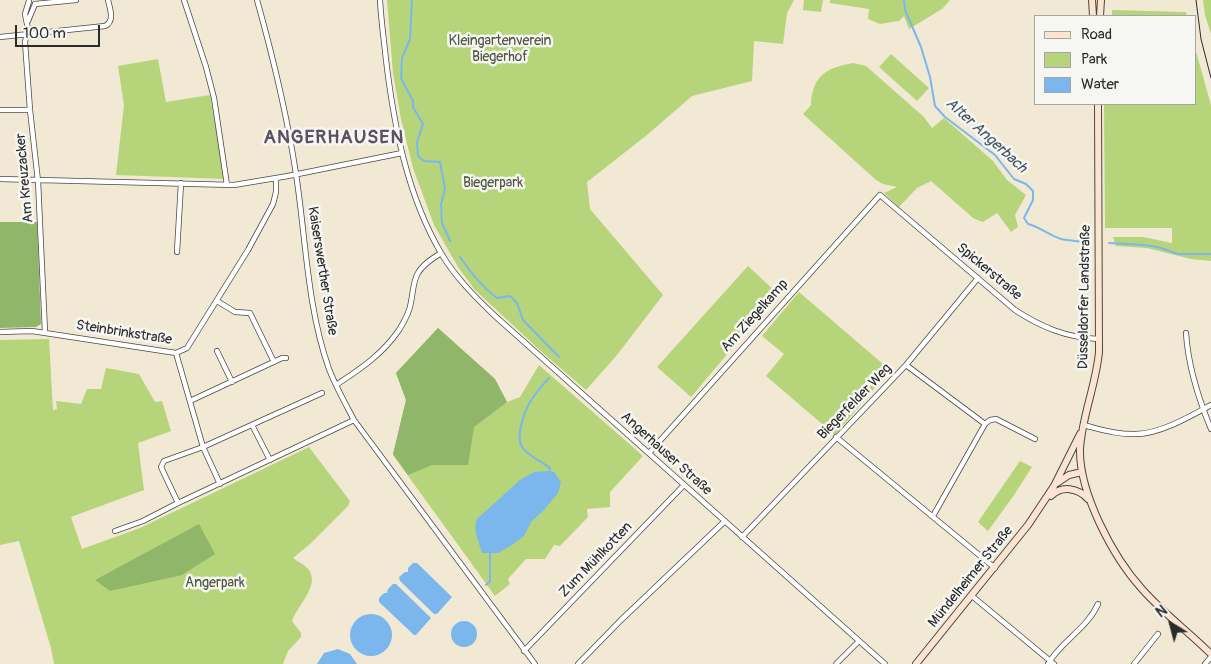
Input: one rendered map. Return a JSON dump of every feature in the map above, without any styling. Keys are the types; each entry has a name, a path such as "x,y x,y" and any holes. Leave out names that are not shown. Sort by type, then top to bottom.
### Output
{"main road":[{"path":"1092,0 1093,15"},
{"path":"1100,15 1101,0"},
{"name":"Düsseldorfer Landstraße","path":"1098,105 1099,338 1097,371 1082,427 1080,452 1082,472 1091,502 1120,559 1134,579 1211,655"},
{"name":"Mündelheimer Straße","path":"916,664 995,568 1043,504 1054,486 1082,427"},
{"path":"1054,486 1065,478 1082,472"},
{"name":"Mündelheimer Straße","path":"1043,504 1058,490 1065,489 1081,492 1091,502"}],"street":[{"path":"28,0 35,4 76,0"},
{"name":"Am Kreuzacker","path":"28,0 25,14 28,22"},
{"path":"0,37 26,36 105,26 111,20 108,0"},
{"path":"184,0 214,98 227,185"},
{"name":"Kaiserswerther Straße","path":"257,0 270,47 296,174 317,325 323,350 336,385 354,420 535,664"},
{"name":"Angerhauser Straße","path":"380,0 390,92 402,153 423,217 441,253 461,281 495,316 885,664"},
{"name":"Am Kreuzacker","path":"35,4 28,22 25,42 38,181 45,332"},
{"path":"0,110 30,110"},
{"path":"0,179 227,185 276,178 402,153"},
{"name":"Steinbrinkstraße","path":"0,332 32,330 176,353 187,348 248,250 273,204 276,192 276,178"},
{"path":"177,252 180,184"},
{"name":"Spickerstraße","path":"880,195 1015,310 1046,328 1075,336 1099,338"},
{"name":"Am Ziegelkamp","path":"649,453 880,195"},
{"path":"336,385 369,363 391,341 399,330 411,305 414,282 418,272 441,253"},
{"name":"Biegerfelder Weg","path":"742,537 906,366 978,278"},
{"path":"217,301 235,312 250,313 274,362"},
{"path":"1186,332 1186,345 1203,409 1211,429"},
{"path":"217,352 232,382"},
{"path":"176,353 203,447 220,484"},
{"path":"190,401 282,358 286,358"},
{"path":"906,366 985,424"},
{"path":"178,503 161,467 164,461 203,447 322,392"},
{"path":"1082,427 1122,434 1138,434 1160,429 1211,404"},
{"path":"933,516 985,424 990,420 996,419 1036,440"},
{"path":"115,531 143,521 354,420"},
{"path":"252,425 270,460"},
{"path":"836,437 995,568"},
{"name":"Zum Mühlkotten","path":"524,651 684,485"},
{"path":"578,664 725,521"},
{"path":"972,596 1051,663 1054,654 1092,616 1098,604"},
{"path":"1134,664 1158,634"},
{"path":"836,664 859,641"},
{"path":"1205,664 1211,655"}],"green space":[{"name":"Biegerpark","path":"387,0 794,0 787,13 783,44 754,41 752,81 692,96 647,135 587,182 590,209 663,295 617,355 586,390 475,290 458,267 434,225 413,168 401,119 393,73"},
{"path":"804,0 823,0 821,12 803,10"},
{"path":"830,0 950,0 942,9 909,29 904,16 899,21 880,24 868,19 869,9 830,3"},
{"path":"1203,0 1211,0 1211,34 1205,15"},
{"path":"1112,10 1186,12 1187,15 1112,15"},
{"path":"1196,52 1211,105 1211,261 1191,259 1147,248 1116,246 1113,237 1143,237 1172,243 1172,228 1105,228 1104,105 1196,105"},
{"path":"891,54 929,88 917,101 879,67"},
{"path":"158,59 166,102 210,95 225,179 116,175 124,105 118,66"},
{"path":"853,63 866,66 924,117 932,128 944,118 993,161 1007,180 1026,195 1015,215 1018,227 1011,232 997,213 983,222 973,218 931,181 917,188 899,207 884,193 897,187 883,184 876,180 803,114 811,105 814,87 822,75 835,68"},
{"path":"0,222 37,222 41,324 36,327 0,328"},
{"path":"748,266 778,294 691,397 657,367"},
{"path":"799,292 890,370 835,435 766,376 784,354 762,336"},
{"path":"438,328 495,379 507,402 520,397 539,365 643,456 610,492 610,507 587,509 588,517 560,546 554,545 545,559 526,559 508,579 510,584 495,596 393,455 406,400 396,373"},
{"path":"438,328 495,379 507,402 474,427 468,465 432,465 408,475 393,454 406,400 396,373"},
{"name":"Angerpark","path":"49,339 53,410 57,409 56,401 81,404 87,389 101,389 106,368 139,374 155,402 162,401 171,431 138,443 144,490 71,517 82,549 140,528 309,447 350,501 348,506 310,544 293,558 309,570 312,576 312,583 292,621 301,633 301,637 288,651 283,664 54,664 19,541 0,545 0,340"},
{"path":"1020,461 1032,467 988,531 978,522"},
{"path":"199,524 215,554 182,575 110,591 95,580"}],"water":[{"path":"534,472 554,472 561,482 558,493 531,522 524,536 498,553 482,553 475,527 477,519 520,480"},
{"path":"413,563 417,563 452,597 437,614 434,614 400,581 399,577 408,572 408,568"},
{"path":"393,584 396,584 431,618 416,635 379,602 379,598 384,593 387,593"},
{"path":"371,614 386,620 392,635 386,650 371,656 356,650 350,635 356,620"},
{"path":"464,621 473,625 477,634 473,643 464,647 455,643 451,634 455,625"},
{"path":"338,649 350,654 357,664 317,664 324,653"}],"waterway":[{"name":"Alter Angerbach","path":"412,0 410,39 402,58 401,78 413,101 413,107 423,124 417,142 418,156 424,161 440,162 445,189 441,204 442,223 450,241"},
{"name":"Alter Angerbach","path":"904,0 905,10 921,47 930,77 935,106 945,117 995,155 1014,179 1026,184 1033,191 1033,200 1024,218 1028,224 1061,239 1085,243"},
{"name":"Alter Angerbach","path":"1109,243 1158,247 1178,254 1211,254"},
{"name":"Alter Angerbach","path":"460,257 477,279 492,294 497,298 510,296 517,303 523,320 559,357"},
{"name":"Alter Angerbach","path":"549,378 529,403 520,430 522,447 531,456 550,468 549,472"},
{"name":"Alter Angerbach","path":"486,585 490,581 490,552"}],"tram line":[{"path":"1196,0 1201,39 1211,78"}],"district":[{"name":"ANGERHAUSEN","path":"334,138"}],"park label":[{"name":"Kleingartenverein Biegerhof","path":"500,49"}]}
